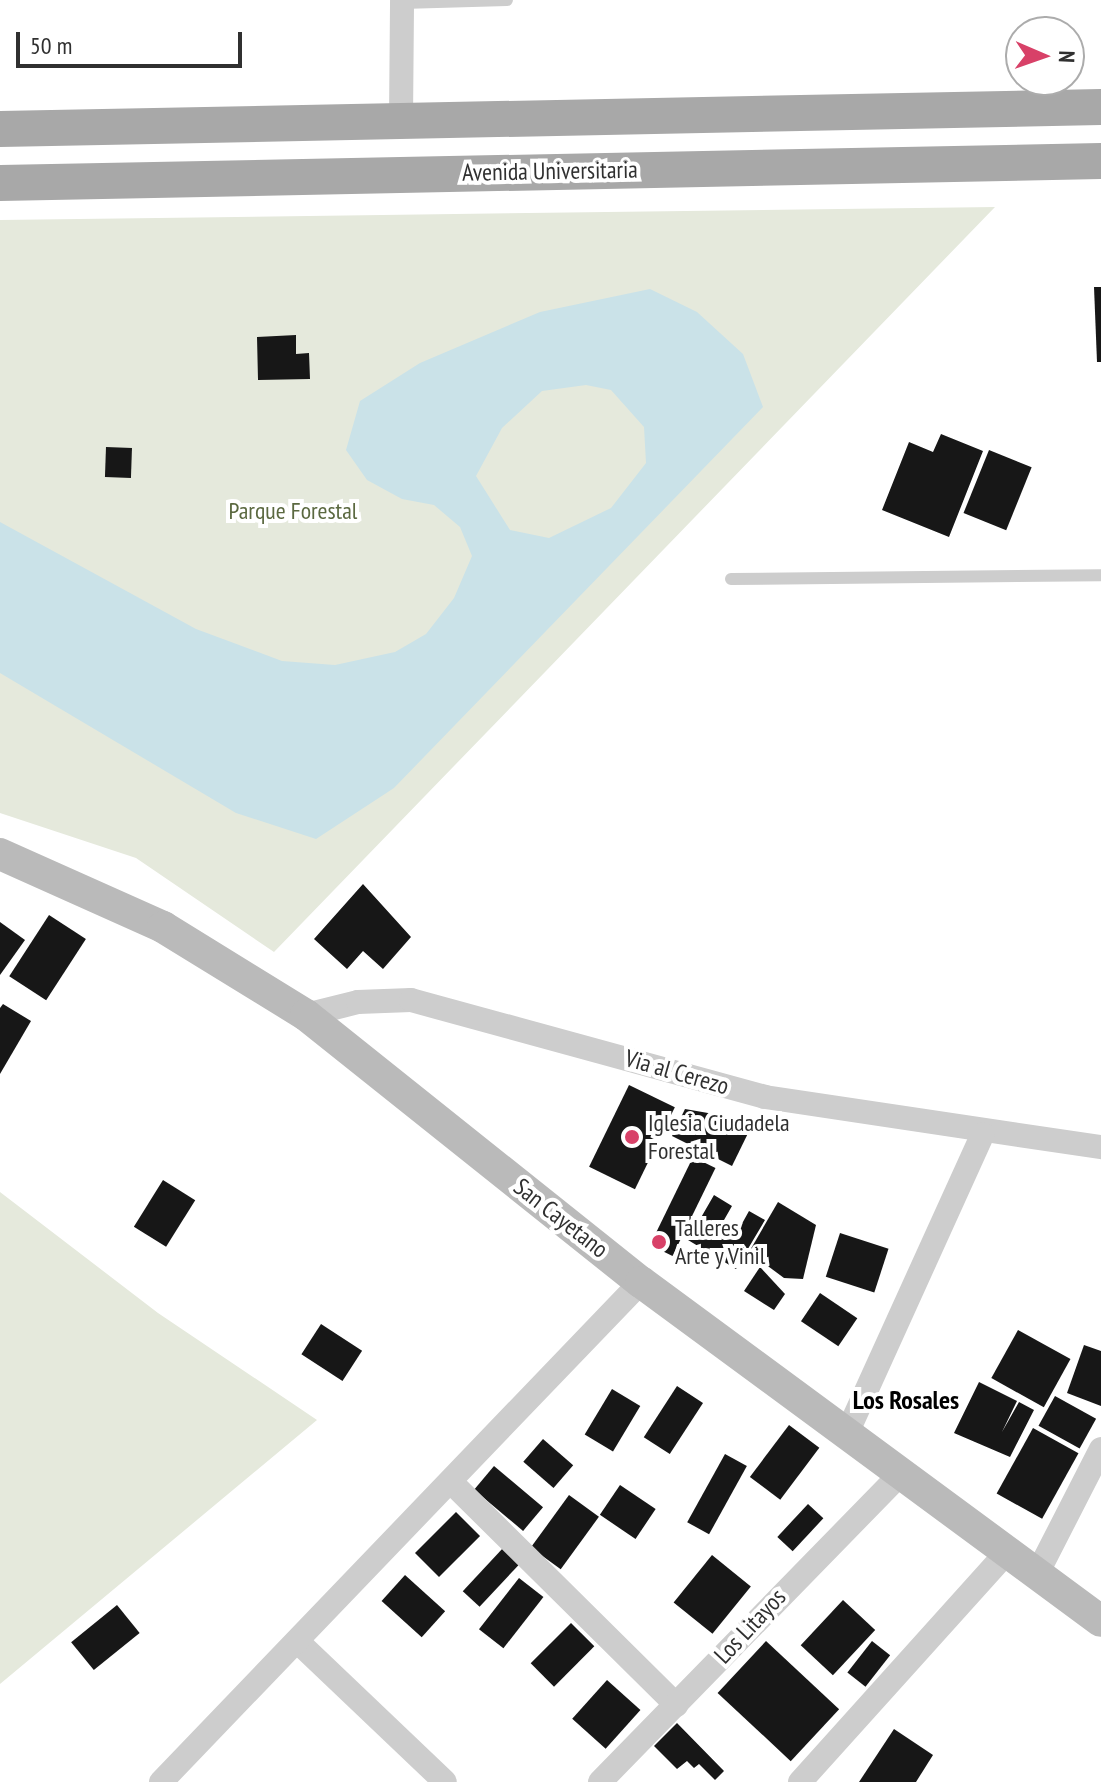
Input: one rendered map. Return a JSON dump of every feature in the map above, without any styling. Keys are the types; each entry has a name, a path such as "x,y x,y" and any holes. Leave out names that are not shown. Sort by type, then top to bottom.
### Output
{"main road":[{"path":"0,129 1101,107"},
{"name":"Avenida Universitaria","path":"0,183 1101,161"},
{"name":"San Cayetano","path":"0,854 163,927 306,1015 641,1282 848,1431 1101,1621"}],"street":[{"path":"401,120 402,1"},
{"name":"Via al Cerezo","path":"306,1015 358,1002 411,1000 765,1097 983,1134 1101,1147"},
{"path":"848,1431 983,1134"},
{"path":"161,1782 641,1282"},
{"path":"1038,1572 1101,1449"},
{"name":"Los Litayos","path":"600,1782 902,1472"},
{"path":"451,1482 676,1705"},
{"path":"800,1782 1008,1551"},
{"path":"297,1641 445,1782"}],"lane":[{"path":"402,1 507,0"},
{"path":"731,579 1101,575"}],"green space":[{"name":"Parque Forestal","path":"995,207 274,952 136,858 0,813 0,220"},
{"path":"0,1192 158,1313 317,1420 0,1684"}],"water":[{"path":"650,289 697,312 743,354 763,407 394,788 316,839 236,813 0,673 0,522 196,629 282,661 335,665 395,652 426,634 454,598 472,556 460,527 434,505 402,499 367,480 346,450 360,401 420,363 540,312","holes":["586,385 611,390 644,427 646,463 611,508 549,538 510,530 476,476 502,428 542,391"]}],"building":[{"path":"1094,287 1101,287 1101,362 1097,362"},
{"path":"296,335 296,354 309,353 310,379 258,380 257,337"},
{"path":"941,434 983,451 949,537 882,510 909,442 933,452"},
{"path":"106,447 132,448 131,478 105,477"},
{"path":"989,450 1032,467 1006,530 964,513"},
{"path":"363,884 411,937 383,969 363,951 347,969 314,939"},
{"path":"49,915 86,939 46,1000 9,976"},
{"path":"0,922 25,940 0,975"},
{"path":"3,1004 31,1021 0,1074 0,1008"},
{"name":"Iglesia Ciudadela Forestal","path":"629,1085 675,1107 635,1189 589,1167"},
{"path":"685,1109 754,1121 732,1166 672,1136"},
{"path":"693,1157 715,1168 673,1256 650,1245"},
{"path":"163,1180 195,1200 166,1247 134,1227"},
{"path":"714,1195 732,1206 724,1220 739,1229 749,1211 765,1220 736,1269 688,1240"},
{"path":"778,1202 816,1225 803,1279 784,1278 749,1252"},
{"path":"840,1233 889,1249 874,1293 826,1277"},
{"path":"760,1267 785,1294 774,1310 744,1291"},
{"path":"820,1293 857,1318 838,1346 801,1321"},
{"path":"321,1324 362,1351 342,1381 301,1354"},
{"path":"1018,1330 1070,1359 1044,1407 991,1378"},
{"path":"1084,1345 1101,1351 1101,1406 1067,1393"},
{"path":"979,1382 1017,1401 1002,1432 1019,1402 1034,1410 1010,1457 954,1433"},
{"path":"677,1386 703,1403 670,1454 644,1437"},
{"path":"612,1389 640,1406 613,1451 585,1434"},
{"path":"1055,1396 1096,1419 1080,1449 1039,1426"},
{"path":"789,1425 819,1448 780,1500 750,1477"},
{"path":"1033,1428 1078,1453 1042,1519 997,1494"},
{"path":"543,1439 573,1465 554,1488 523,1462"},
{"path":"725,1454 747,1466 709,1534 687,1522"},
{"path":"494,1466 543,1507 523,1531 474,1490"},
{"path":"620,1485 656,1509 636,1539 600,1515"},
{"path":"569,1495 599,1517 561,1569 531,1548"},
{"path":"808,1504 823,1518 793,1551 777,1537"},
{"path":"456,1512 480,1536 439,1577 415,1553"},
{"path":"503,1548 520,1564 480,1607 463,1591"},
{"path":"712,1555 751,1586 712,1634 674,1602"},
{"path":"405,1575 445,1611 422,1637 382,1601"},
{"path":"519,1578 543,1597 503,1648 479,1629"},
{"path":"843,1600 875,1630 833,1675 801,1645"},
{"path":"117,1605 140,1633 94,1670 71,1642"},
{"path":"571,1623 594,1646 554,1687 531,1663"},
{"path":"766,1641 839,1709 791,1761 718,1693"},
{"path":"872,1641 890,1655 865,1687 847,1673"},
{"path":"607,1680 640,1710 606,1749 572,1719"},
{"path":"677,1723 724,1771 715,1780 699,1764 694,1768 687,1761 677,1769 654,1746"},
{"path":"894,1729 933,1755 916,1782 859,1782"}],"place":[{"name":"Iglesia Ciudadela Forestal","path":"632,1137"},
{"name":"Talleres Arte y Vinil","path":"659,1242"}],"district":[{"name":"Los Rosales","path":"906,1400"}]}
